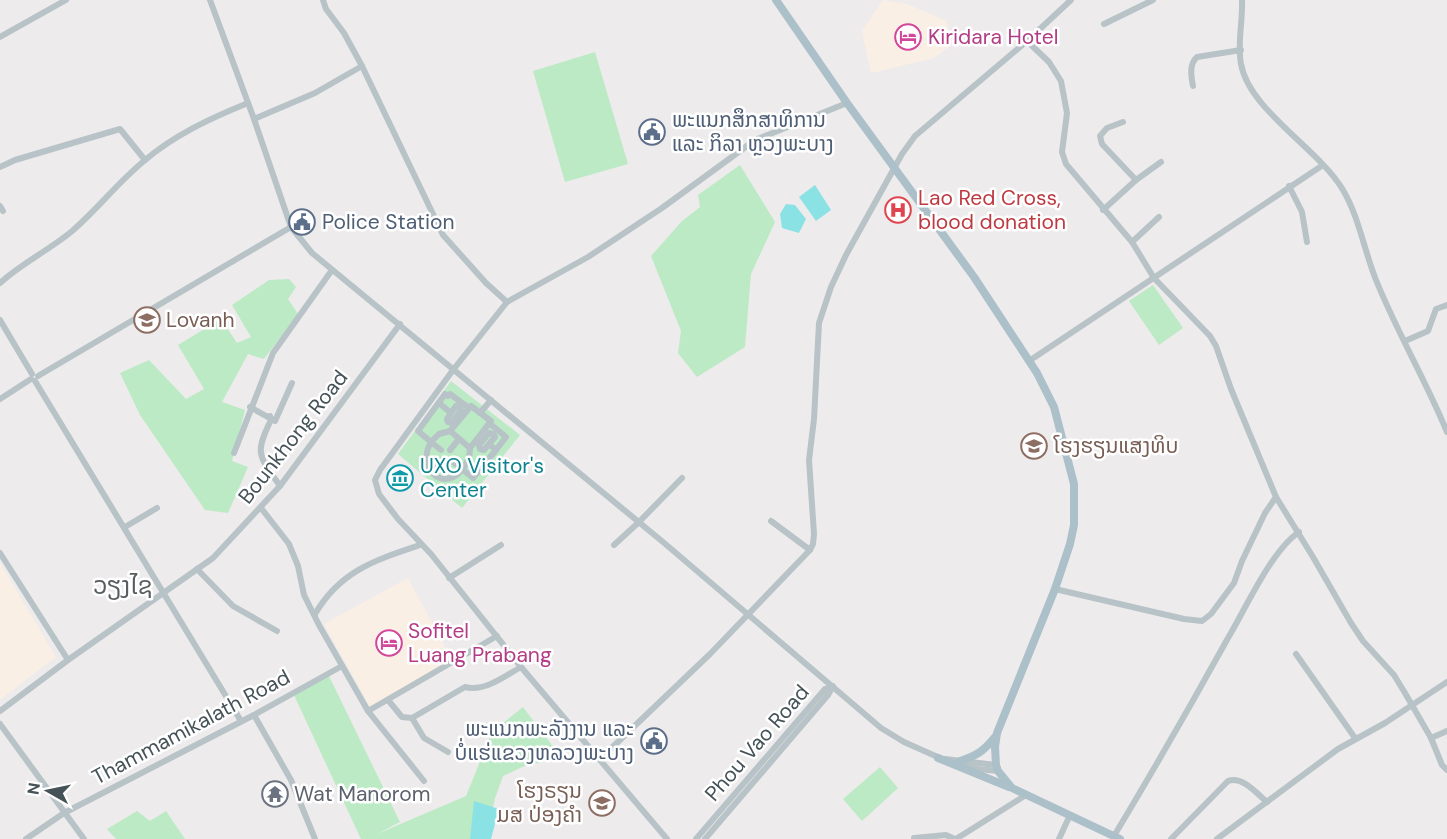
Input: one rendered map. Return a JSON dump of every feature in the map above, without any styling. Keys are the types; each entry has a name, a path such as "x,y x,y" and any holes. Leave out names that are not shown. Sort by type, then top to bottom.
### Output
{"main road":[{"path":"776,0 847,103 974,277 1029,361 1054,407 1074,484 1074,525 1055,589 998,733 995,747 997,768 1012,788"},
{"path":"960,761 976,756 998,733"},
{"path":"938,758 1012,788 1117,838"}],"street":[{"path":"0,37 66,0"},
{"path":"210,0 291,227 312,253 639,522 881,728 938,758 978,769 997,768"},
{"path":"323,0 326,9 344,33 362,66 443,235 486,283 507,302"},
{"path":"600,759 710,654 810,550 814,534 808,460 814,419 819,323 831,287 846,255 902,154 915,136 1028,41 1071,0"},
{"path":"1104,24 1153,0"},
{"path":"1242,0 1240,61 1244,75 1260,100 1323,165 1344,191 1353,210 1376,279 1447,432"},
{"path":"1028,41 1049,62 1061,81 1066,113 1061,147 1064,160 1103,210 1132,242 1154,278 1210,336 1276,497 1299,532 1351,623 1363,641 1394,675 1431,738 1442,765 1447,770"},
{"path":"1193,86 1191,72 1194,59 1241,50"},
{"path":"254,119 315,93 362,66"},
{"path":"0,283 30,259 68,234 145,160 205,120 248,103"},
{"path":"667,839 521,667 430,554 398,519 379,494 375,480 453,370 507,302 588,257 662,208 755,140 847,103"},
{"path":"1123,122 1107,128 1100,136 1102,144 1136,180"},
{"path":"0,167 15,160 120,129 145,160"},
{"path":"1103,210 1136,180 1161,162"},
{"path":"1029,361 1323,165"},
{"path":"1289,186 1302,212 1307,242"},
{"path":"1132,242 1159,217"},
{"path":"0,399 291,227"},
{"path":"234,453 250,407 273,353 332,270"},
{"path":"1405,341 1428,331 1436,309 1447,305"},
{"path":"0,320 241,721"},
{"name":"Bounkhong Road","path":"0,711 213,558 280,486 400,324"},
{"path":"250,407 270,416 273,420 277,419 292,382"},
{"path":"441,450 418,431 446,394 448,396 450,394 469,408 471,406 506,437 473,478 451,459"},
{"path":"480,413 491,400"},
{"path":"439,403 451,413"},
{"path":"469,408 450,431 439,434 425,451 426,463 432,472 446,480 455,478 468,462 470,448 489,423"},
{"path":"270,416 271,420 261,440 260,451 264,462 280,486"},
{"path":"450,431 470,448"},
{"path":"450,450 459,439"},
{"path":"489,444 495,450"},
{"path":"432,472 443,459"},
{"path":"614,544 682,478"},
{"path":"1055,589 1184,619 1202,621 1211,614 1234,584 1242,561 1265,513 1276,497"},
{"path":"125,527 157,508"},
{"path":"261,508 289,544 298,566 304,595 368,711 424,781"},
{"path":"771,520 810,550"},
{"path":"1117,838 1268,569 1288,539 1299,532"},
{"path":"315,614 325,596 345,577 373,561 420,544"},
{"path":"449,578 501,545"},
{"path":"0,553 68,660"},
{"path":"197,569 233,606 277,631"},
{"path":"368,711 497,636"},
{"path":"1296,654 1356,738"},
{"name":"Thammamikalath Road","path":"26,839 64,813 254,715 342,666"},
{"path":"388,700 402,717 412,718 465,687 474,689 496,681 521,667"},
{"path":"1217,839 1356,738 1385,723 1447,682"},
{"name":"Phou Vao Road","path":"696,839 825,689 833,686"},
{"name":"Phou Vao Road","path":"705,839 828,695 833,686"},
{"path":"254,715 291,780 315,839"},
{"path":"412,718 424,738 448,752"},
{"path":"0,724 84,839"},
{"path":"1431,738 1447,731"},
{"path":"938,758 997,768"},
{"path":"1171,839 1228,781 1234,778 1241,780 1267,802"},
{"path":"914,838 946,835 955,839 1026,795"},
{"path":"1059,839 1070,815"}],"shaded area":[{"name":"Kiridara Hotel","path":"883,0 907,4 946,21 954,43 934,58 871,73 862,31"},
{"path":"0,563 56,657 0,700"},
{"name":"Sofitel Luang Prabang","path":"408,578 453,662 370,707 324,624"}],"green space":[{"path":"595,52 628,164 565,182 533,71"},
{"path":"740,165 775,222 751,274 745,347 697,377 678,353 681,331 651,256 682,221 700,207 698,195"},
{"path":"289,279 296,287 288,299 298,314 264,359 248,354 222,402 245,410 232,461 248,467 228,513 205,510 140,415 120,373 149,360 186,399 204,389 178,345 221,319 237,343 251,337 232,305 269,280"},
{"path":"1153,285 1183,328 1159,345 1129,301"},
{"path":"451,381 520,435 462,508 398,454"},
{"path":"328,674 400,822 377,834 466,796 492,732 523,707 561,757 522,767 503,776 495,798 486,839 361,839 293,693"},
{"path":"880,767 898,788 862,821 843,799"},
{"path":"137,811 150,821 166,811 185,839 116,839 107,829"}],"water":[{"path":"815,185 831,210 816,221 799,197"},
{"path":"786,204 795,205 806,219 799,233 782,228 780,214"},
{"path":"474,801 499,809 491,839 470,839"}],"place":[{"name":"Kiridara Hotel","path":"908,37"},
{"name":"ພະແນກສຶກສາທິການ ແລະ ກິລາ ຫຼວງພະບາງ","path":"652,132"},
{"name":"Lao Red Cross, blood donation","path":"898,210"},
{"name":"Police Station","path":"302,222"},
{"name":"Lovanh","path":"147,320"},
{"name":"ໂຮງຮຽນແສງທິບ","path":"1034,446"},
{"name":"UXO Visitor's Center","path":"400,478"},
{"name":"Sofitel Luang Prabang","path":"389,643"},
{"name":"ພະແນກພະລັງງານ ແລະ ບໍ່ແຮ່ແຂວງຫລວງພະບາງ","path":"654,741"},
{"name":"Wat Manorom","path":"275,794"},
{"name":"ໂຮງຣຽນ ມສ ປ່ອງຄຳ","path":"602,803"}],"district":[{"name":"ວຽງໄຊ","path":"123,585"}]}
